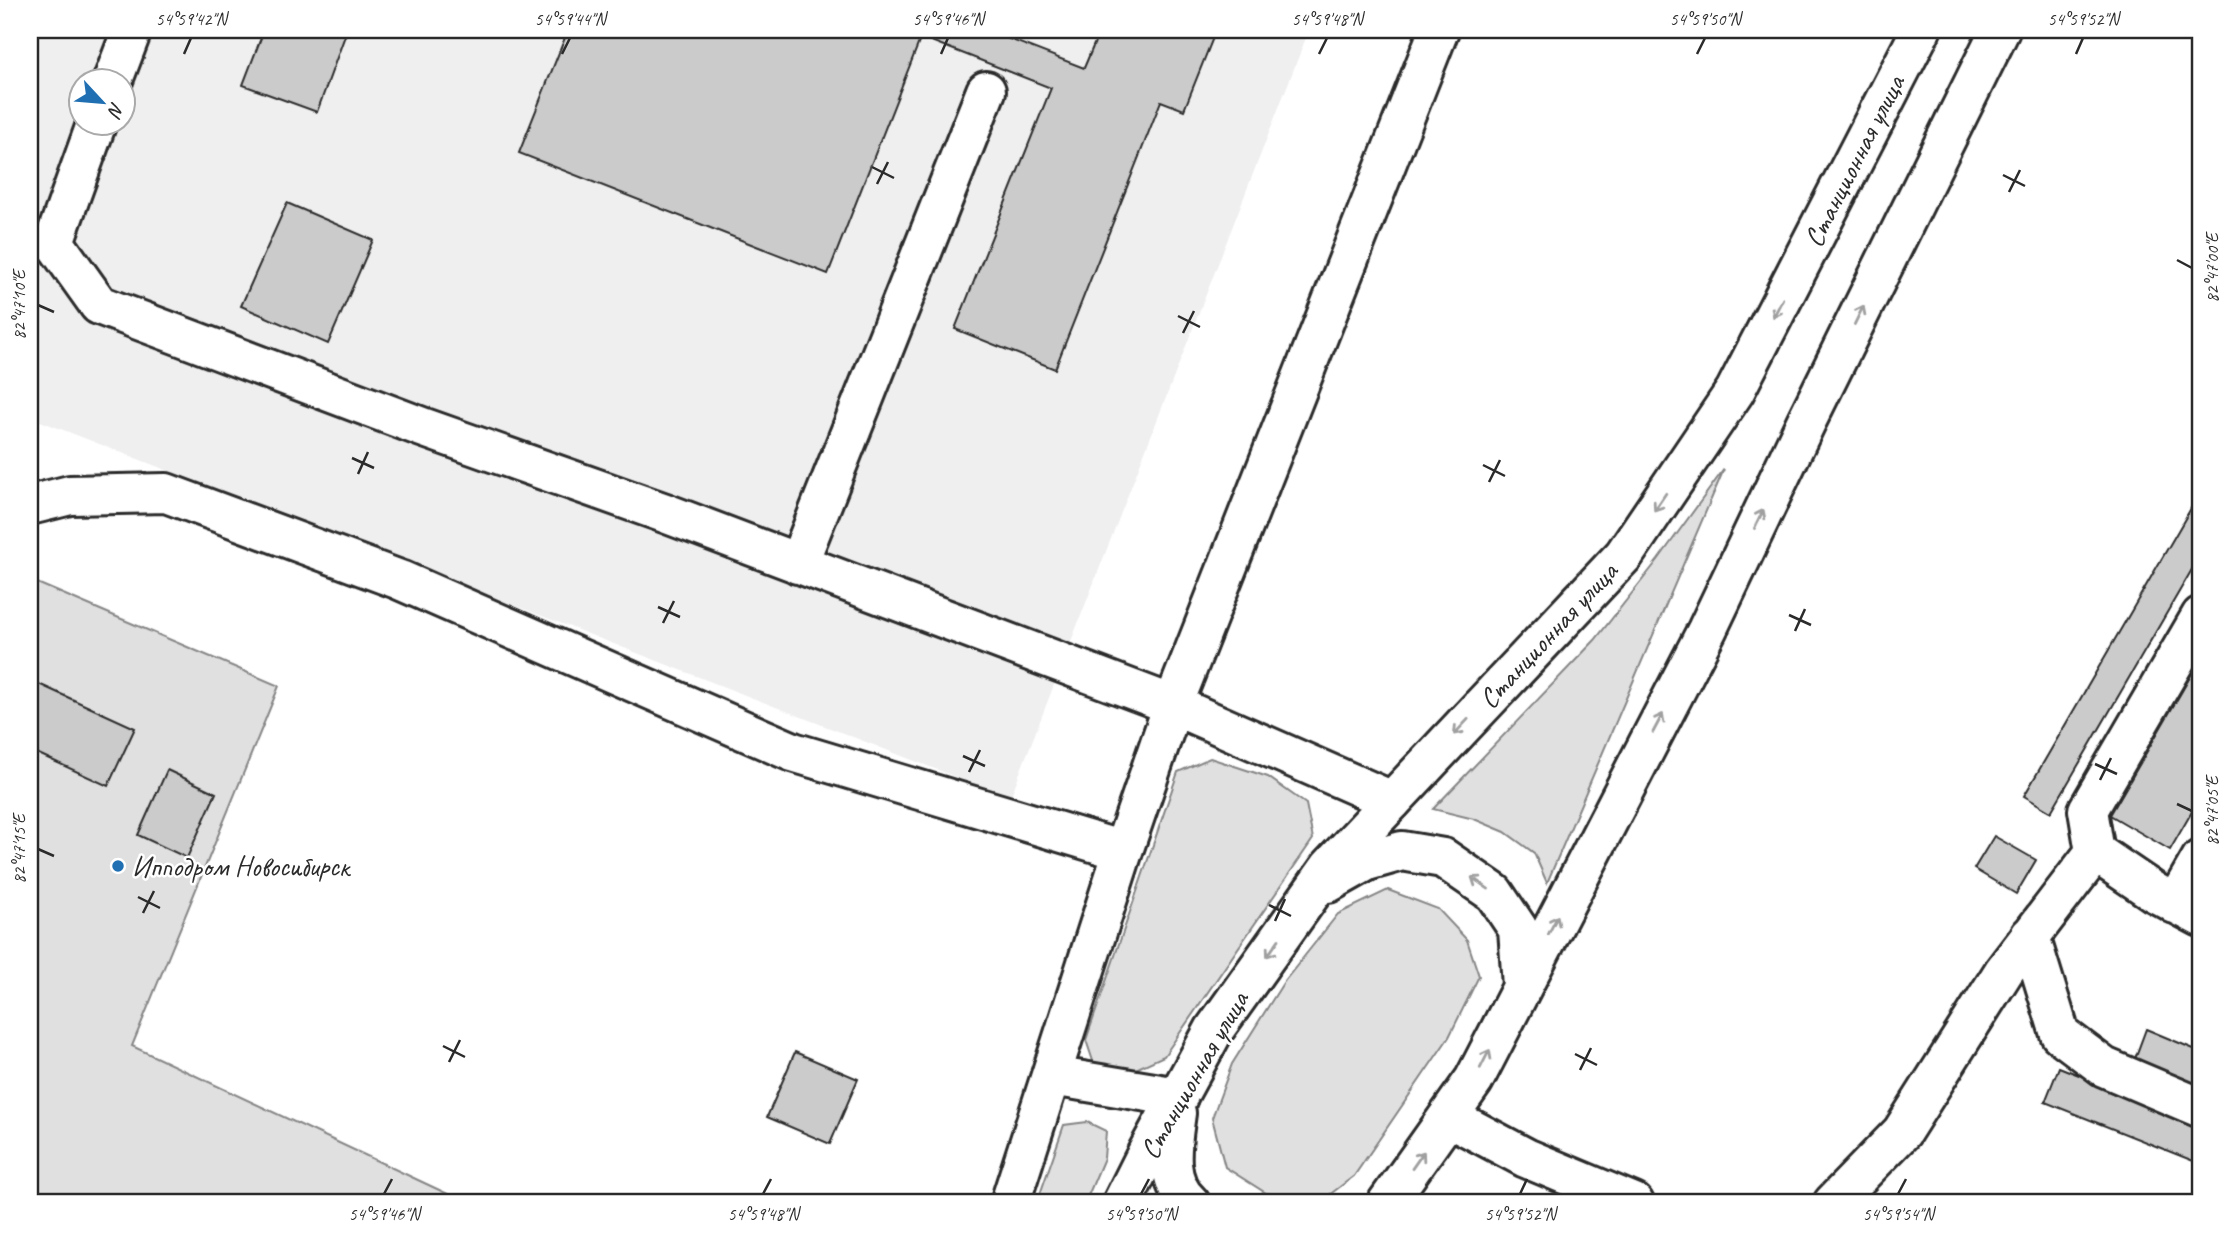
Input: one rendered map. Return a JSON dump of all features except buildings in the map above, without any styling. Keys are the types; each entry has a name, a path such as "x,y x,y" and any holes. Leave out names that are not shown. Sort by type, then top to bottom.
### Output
{"main road":[{"path":"118,66 132,30"},
{"path":"1010,1203 1172,705 1439,30"},
{"name":"Станционная улица","path":"1122,1203 1147,1151 1214,1030 1330,867 1624,555 1735,391 1921,30"},
{"path":"1387,1203 1474,1080 1707,630 1806,422 2000,30"},
{"path":"798,564 986,91"},
{"path":"92,136 54,242 99,305 1172,705 1392,801"},
{"path":"30,505 69,495 166,493 400,580 793,752 1123,851"},
{"path":"2201,615 2088,810 2095,852 2154,892 2188,910 2201,859"},
{"path":"1312,892 1367,861 1402,851 1444,858 1494,893 1518,929 1522,986"},
{"path":"1833,1203 1902,1132 2004,971 2095,852"},
{"path":"2030,936 2060,1034 2104,1067 2201,1108"},
{"path":"1052,1076 1178,1097 1170,1164 1183,1197 1190,1203"},
{"path":"1449,1117 1527,1158 1634,1203"}],"shaded area":[{"path":"30,30 1309,30 1010,798 30,417"},
{"path":"1724,469 1547,883 1534,853 1505,832 1474,819 1433,809 1595,640 1658,560"},
{"name":"Ипподром Новосибирск","path":"30,580 279,686 132,1046 467,1203 30,1203"},
{"path":"1210,758 1268,777 1306,804 1313,839 1164,1056 1127,1073 1094,1064 1086,1040 1178,772"},
{"path":"1388,890 1438,909 1467,940 1479,976 1449,1037 1354,1176 1320,1202 1266,1193 1225,1167 1212,1118 1232,1064 1283,983 1338,914"},
{"path":"1087,1122 1106,1131 1104,1158 1085,1203 1037,1203 1064,1125"},
{"path":"1518,1193 1561,1203 1473,1203 1483,1196"}],"place":[{"name":"Ипподром Новосибирск","path":"118,866"}]}
